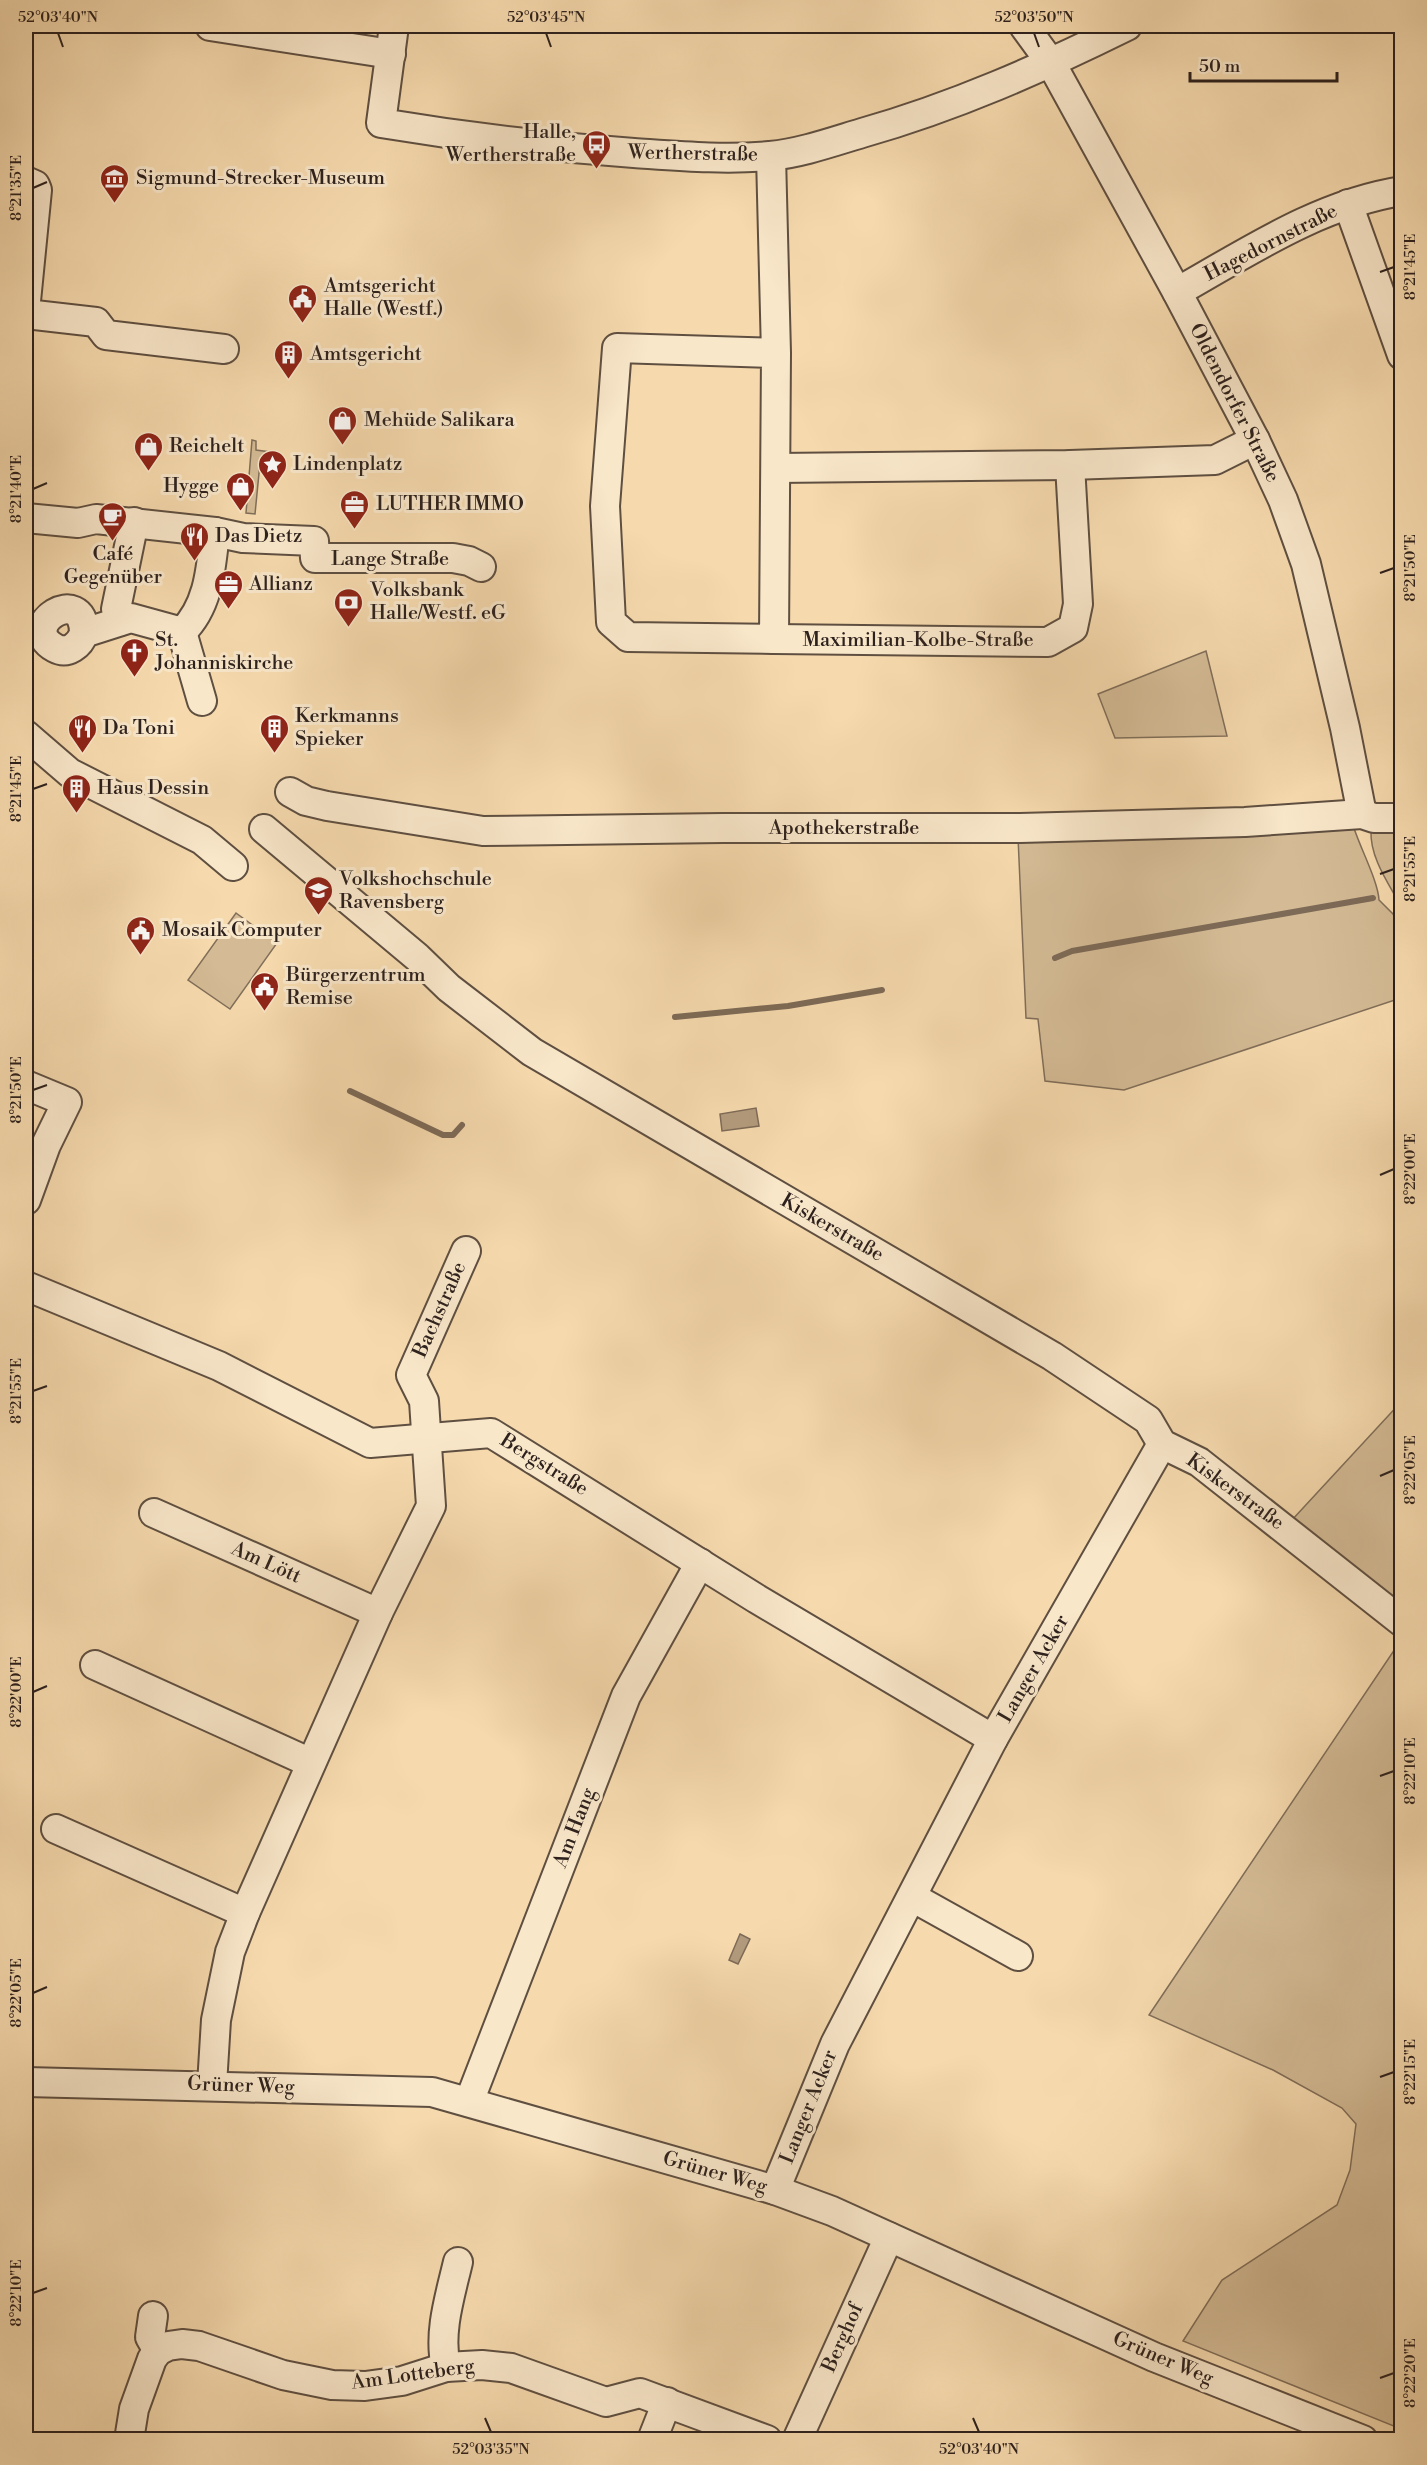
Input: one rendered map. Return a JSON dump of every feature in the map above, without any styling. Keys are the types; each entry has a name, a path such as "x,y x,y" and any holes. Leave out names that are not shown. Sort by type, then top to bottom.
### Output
{"street":[{"path":"210,26 391,54 394,26"},
{"name":"Oldendorfer Straße","path":"1024,26 1051,63 1177,292 1283,500 1306,564 1345,728 1362,814"},
{"name":"Wertherstraße","path":"391,54 381,123 580,149 705,158 771,156 819,146 891,125 1051,63 1127,26"},
{"name":"Maximilian-Kolbe-Straße","path":"771,156 776,353 774,639"},
{"path":"26,181 35,185 37,190 26,301"},
{"name":"Hagedornstraße","path":"1177,292 1303,222 1348,204 1401,191"},
{"path":"1348,204 1401,354"},
{"path":"26,314 96,322 106,335 224,349"},
{"name":"Maximilian-Kolbe-Straße","path":"776,353 617,348 605,506 611,622 628,637 1048,642 1074,628 1078,604 1071,465"},
{"path":"776,468 1071,465 1215,460 1254,440"},
{"path":"26,518 78,523 96,519 215,532 210,581 193,621 182,632"},
{"path":"120,621 116,609 134,522"},
{"name":"Lange Straße","path":"215,532 243,538 315,541 315,558 453,558 469,561 481,567"},
{"path":"84,633 131,618 182,632"},
{"path":"182,632 202,701"},
{"path":"26,735 70,773 202,840 233,866"},
{"name":"Apothekerstraße","path":"290,792 306,801 327,807 483,831 1020,828 1245,822 1362,814 1374,818 1401,818"},
{"name":"Kiskerstraße","path":"264,829 417,957 449,988 532,1052 1052,1356 1148,1420 1162,1444 1199,1462 1401,1622"},
{"path":"26,1085 68,1102 46,1145 26,1200"},
{"name":"Bachstraße","path":"427,1438 424,1401 411,1375 466,1251"},
{"name":"Bergstraße","path":"26,1286 219,1366 370,1443 492,1432 700,1563 993,1739"},
{"path":"212,2085 216,2020 230,1952 245,1913 378,1613 431,1506 427,1438"},
{"name":"Langer Acker","path":"775,2190 835,2044 993,1739 1162,1444"},
{"name":"Am Lött","path":"154,1513 378,1613"},
{"name":"Am Hang","path":"469,2102 626,1696 700,1563"},
{"path":"95,1665 311,1763"},
{"path":"56,1829 245,1913"},
{"path":"912,1897 1017,1956"},
{"name":"Grüner Weg","path":"26,2082 432,2092 775,2190 832,2211 1154,2357 1363,2439"},
{"name":"Berghof","path":"797,2439 889,2237"},
{"path":"446,2367 443,2355 446,2310 458,2262"},
{"path":"129,2439 134,2409 145,2373 158,2351 150,2337 153,2316"},
{"name":"Am Lotteberg","path":"158,2351 168,2346 182,2344 199,2346 283,2375 332,2385 365,2386 402,2381 446,2367 482,2365 510,2368 606,2402 640,2393 767,2439"},
{"path":"652,2439 667,2402"}],"shaded area":[{"path":"252,440 256,441 256,450 278,453 277,464 260,463 255,514 246,513"},
{"path":"1206,651 1227,736 1115,738 1098,694"},
{"path":"1352,822 1375,882 1379,900 1393,914 1401,930 1401,998 1124,1090 1045,1081 1038,1019 1026,1018 1018,837"},
{"path":"1401,830 1401,894 1394,894 1375,856 1371,831"},
{"path":"236,913 277,943 230,1009 188,980"},
{"path":"756,1108 759,1126 722,1131 720,1114"},
{"path":"1401,1402 1401,1612 1292,1520"},
{"path":"1401,1640 1401,2429 1183,2341 1222,2280 1337,2205 1350,2170 1356,2124 1342,2108 1273,2070 1149,2015"},
{"path":"740,1934 750,1939 738,1964 729,1960"}],"waterway":[{"path":"1055,958 1072,951 1373,898"},
{"path":"675,1017 788,1006 882,990"},
{"path":"350,1091 443,1135 453,1135 462,1125"}],"place":[{"name":"Halle, Wertherstraße","path":"597,170"},
{"name":"Sigmund-Strecker-Museum","path":"115,204"},
{"name":"Amtsgericht Halle (Westf.)","path":"303,324"},
{"name":"Amtsgericht","path":"289,380"},
{"name":"Mehüde Salikara","path":"343,446"},
{"name":"Reichelt","path":"148,472"},
{"name":"Lindenplatz","path":"272,490"},
{"name":"Hygge","path":"240,512"},
{"name":"LUTHER IMMO","path":"355,530"},
{"name":"Café Gegenüber","path":"113,542"},
{"name":"Das Dietz","path":"194,562"},
{"name":"Allianz","path":"228,610"},
{"name":"Volksbank Halle/Westf. eG","path":"349,628"},
{"name":"St. Johanniskirche","path":"134,678"},
{"name":"Da Toni","path":"82,754"},
{"name":"Kerkmanns Spieker","path":"274,754"},
{"name":"Haus Dessin","path":"76,814"},
{"name":"Volkshochschule Ravensberg","path":"318,916"},
{"name":"Mosaik Computer","path":"141,956"},
{"name":"Bürgerzentrum Remise","path":"265,1012"}]}
